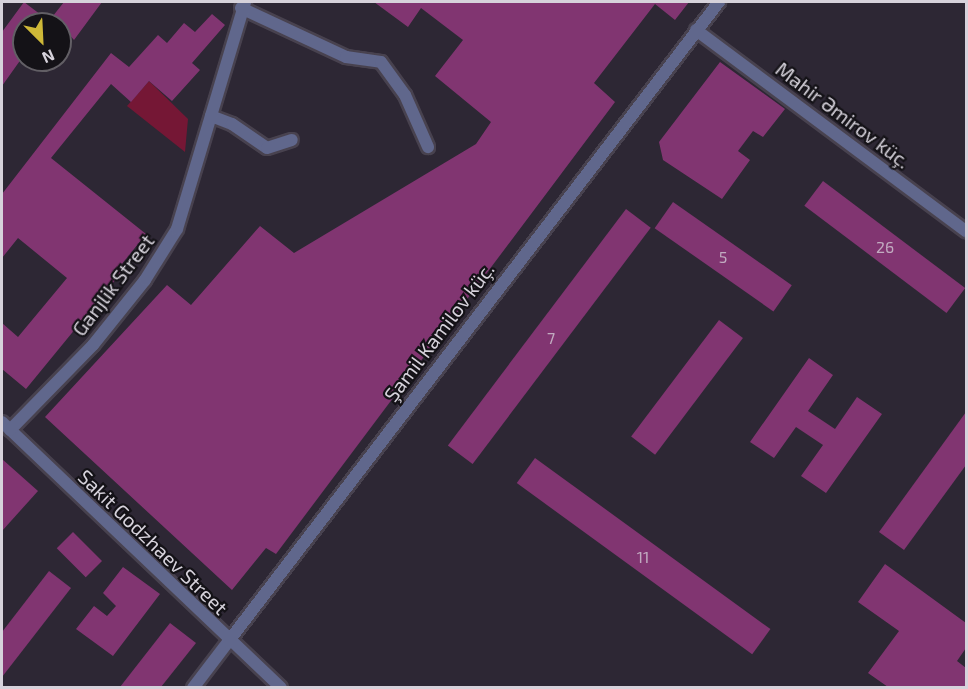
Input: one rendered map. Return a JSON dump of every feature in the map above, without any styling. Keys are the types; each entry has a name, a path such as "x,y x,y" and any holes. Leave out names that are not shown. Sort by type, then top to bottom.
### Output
{"street":[{"name":"Şamil Kamilov küç.","path":"193,687 719,2"},
{"name":"Ganjlik Street","path":"6,426 93,345 162,256 186,207 243,4"},
{"path":"243,4 346,57 386,65 417,118 428,147"},
{"name":"Mahir Əmirov küç.","path":"696,30 966,231"},
{"path":"211,116 232,124 267,148 292,140"},
{"name":"Sakit Godzhaev Street","path":"6,426 228,642 281,687"}],"shaded area":[{"path":"149,81 188,119 185,152 127,106"}],"building":[{"path":"24,2 37,12 17,12"},
{"path":"64,2 102,2 74,40 72,38 72,12 56,12"},
{"path":"374,2 689,2 675,20 655,4 594,83 615,102 276,554 266,548 232,590 45,417 167,285 191,305 260,226 294,253 476,144 491,122 435,76 463,40 421,8 408,27"},
{"path":"212,14 225,25 192,63 200,70 172,101 149,81 131,102 111,84 51,158 146,234 122,264 126,267 26,389 2,369 2,323 18,337 67,278 18,238 2,258 2,194 111,53 129,67 158,35 167,43 184,23 195,32"},
{"path":"12,18 12,72 2,86 2,32"},
{"path":"720,62 785,109 763,137 753,131 738,151 750,160 722,199 663,160 659,142"},
{"path":"823,181 965,288 947,313 804,206"},
{"path":"673,202 792,285 773,311 655,228"},
{"path":"626,209 651,228 473,464 448,445"},
{"path":"719,320 743,338 655,455 631,437"},
{"path":"809,358 833,375 808,411 835,429 857,397 882,414 826,493 801,476 823,445 796,427 774,458 750,442"},
{"path":"966,412 966,465 904,550 879,532"},
{"path":"535,458 770,629 752,654 517,483"},
{"path":"2,459 38,491 2,531"},
{"path":"73,532 102,561 86,577 57,548"},
{"path":"885,564 966,623 966,648 957,661 966,668 966,687 888,687 868,673 899,631 858,602"},
{"path":"123,567 160,594 113,656 76,629 94,606 107,616 116,606 103,593"},
{"path":"49,571 71,588 2,677 2,632"},
{"path":"170,623 196,643 161,687 120,687"}]}
